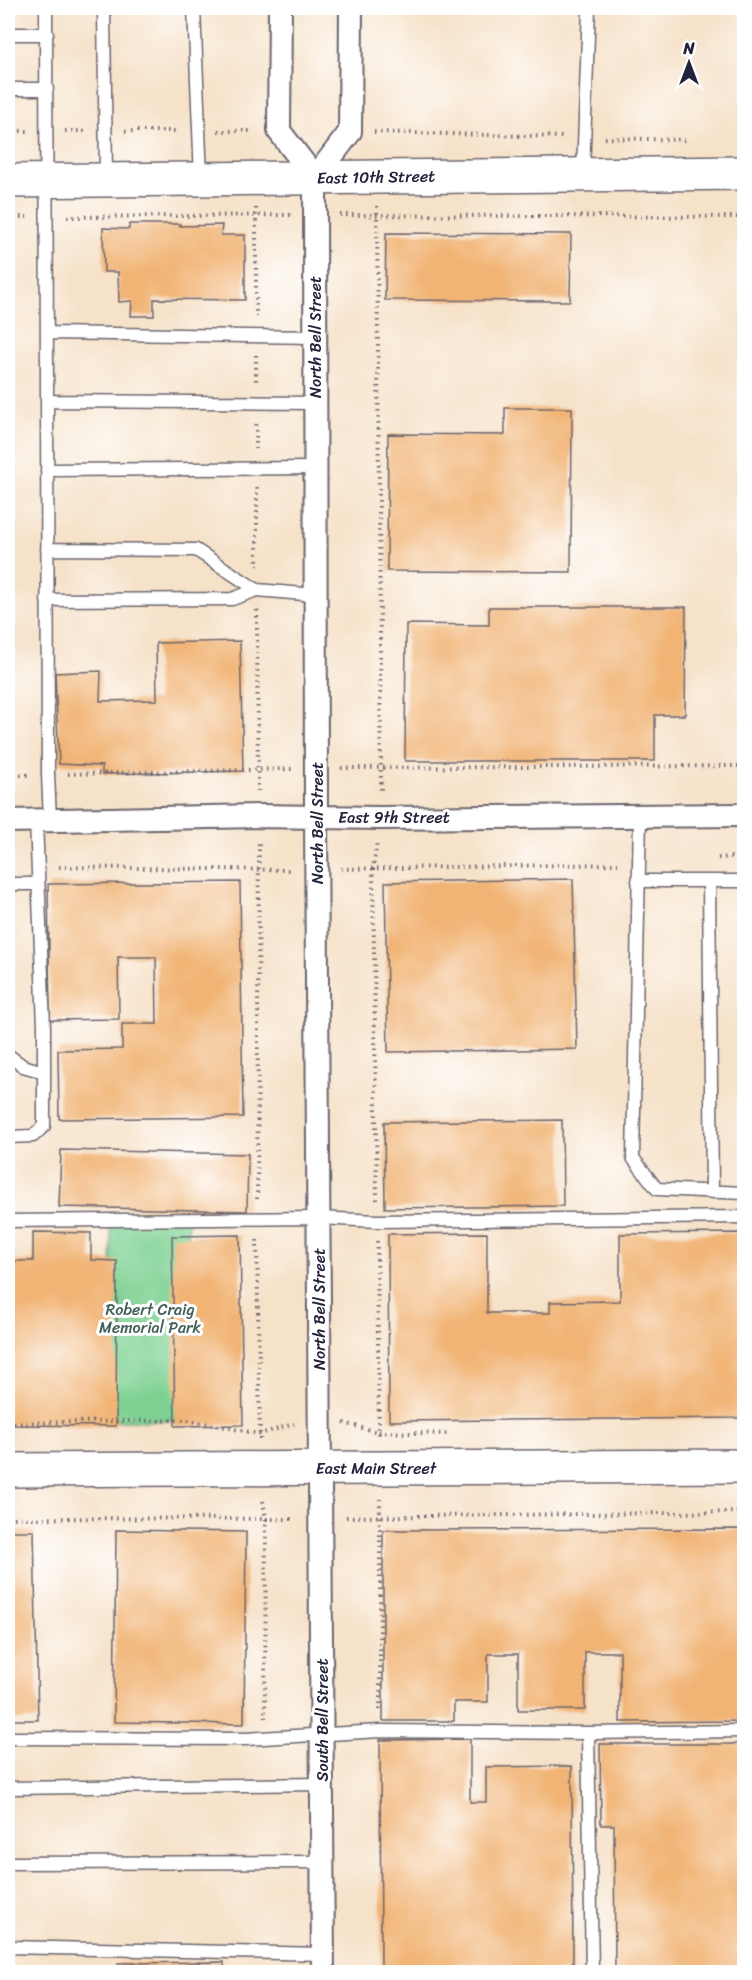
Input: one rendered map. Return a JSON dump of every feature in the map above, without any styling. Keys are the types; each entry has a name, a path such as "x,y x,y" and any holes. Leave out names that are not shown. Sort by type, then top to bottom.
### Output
{"street":[{"path":"280,8 279,131 315,178 350,132 351,8"},
{"name":"East 10th Street","path":"8,181 744,173"},
{"name":"North Bell Street","path":"315,178 320,1468"},
{"name":"East 9th Street","path":"8,821 259,816 380,818 744,814"},
{"name":"East Main Street","path":"8,1470 744,1466"},
{"name":"South Bell Street","path":"320,1468 323,1963"}],"lane":[{"path":"8,1137 33,1136 44,1126 36,867 48,774 46,8"},
{"path":"104,8 106,180"},
{"path":"194,8 201,179"},
{"path":"583,174 589,8"},
{"path":"8,34 47,34"},
{"path":"8,89 47,89"},
{"path":"47,333 316,337"},
{"path":"47,401 316,403"},
{"path":"47,470 316,468"},
{"path":"47,549 196,550 257,590"},
{"path":"47,600 232,599 257,590 316,595"},
{"path":"640,816 633,1158 657,1189 744,1193"},
{"path":"638,881 744,880"},
{"path":"709,881 712,1192"},
{"path":"8,884 37,884"},
{"path":"8,1055 23,1066 44,1072"},
{"path":"8,1221 319,1218 377,1221 744,1217"},
{"path":"8,1738 245,1739 380,1731 588,1733 744,1731"},
{"path":"588,1733 592,1972"},
{"path":"8,1788 322,1784"},
{"path":"8,1863 322,1862"},
{"path":"8,1947 323,1963"}],"path":[{"path":"377,121 381,766 380,818 374,868 378,1432 381,1467 380,1731"},
{"path":"256,178 260,870 257,1219 259,1468 266,1520 265,1725"},
{"path":"8,217 377,215 744,217"},
{"path":"8,775 381,766 744,766"},
{"path":"709,858 744,856"},
{"path":"36,867 317,870 638,863"},
{"path":"8,1423 188,1420 260,1434 320,1417 378,1432 449,1434"},
{"path":"8,1518 266,1520 380,1516 744,1512"}],"green space":[{"name":"Robert Craig Memorial Park","path":"111,1217 188,1217 188,1420 113,1421"}],"building":[{"path":"129,224 222,225 221,235 245,235 245,300 154,299 154,316 131,316 132,301 119,302 118,272 104,272 103,228 129,229"},
{"path":"386,233 571,234 570,301 385,300"},
{"path":"505,408 572,408 571,572 387,571 388,434 505,435"},
{"path":"489,607 686,607 685,715 655,715 655,761 405,761 406,624 489,625"},
{"path":"240,641 243,771 102,774 102,766 59,764 55,673 101,671 100,701 157,700 156,643"},
{"path":"573,879 577,1049 388,1052 385,882"},
{"path":"240,882 243,1117 59,1119 58,1050 122,1049 122,1024 157,1024 156,957 118,957 119,1019 50,1020 48,884"},
{"path":"562,1120 563,1206 385,1208 384,1122"},
{"path":"61,1150 248,1154 247,1211 59,1207"},
{"path":"33,1232 91,1233 91,1260 117,1261 116,1426 8,1425 8,1261 33,1261"},
{"path":"487,1233 487,1313 550,1313 550,1302 620,1301 620,1234 744,1233 744,1418 389,1421 388,1234"},
{"path":"240,1235 243,1425 175,1426 172,1236"},
{"path":"744,1529 744,1721 620,1722 620,1652 585,1652 585,1710 518,1710 518,1654 488,1654 488,1702 454,1702 454,1721 383,1721 383,1530"},
{"path":"116,1530 246,1532 244,1724 114,1722"},
{"path":"8,1531 34,1531 38,1720 8,1720"},
{"path":"470,1739 470,1802 486,1802 486,1767 572,1766 573,1972 381,1972 380,1740"},
{"path":"600,1744 744,1744 744,1972 615,1972 614,1825 601,1825"},
{"path":"224,1962 224,1972 119,1972 118,1963"}]}
